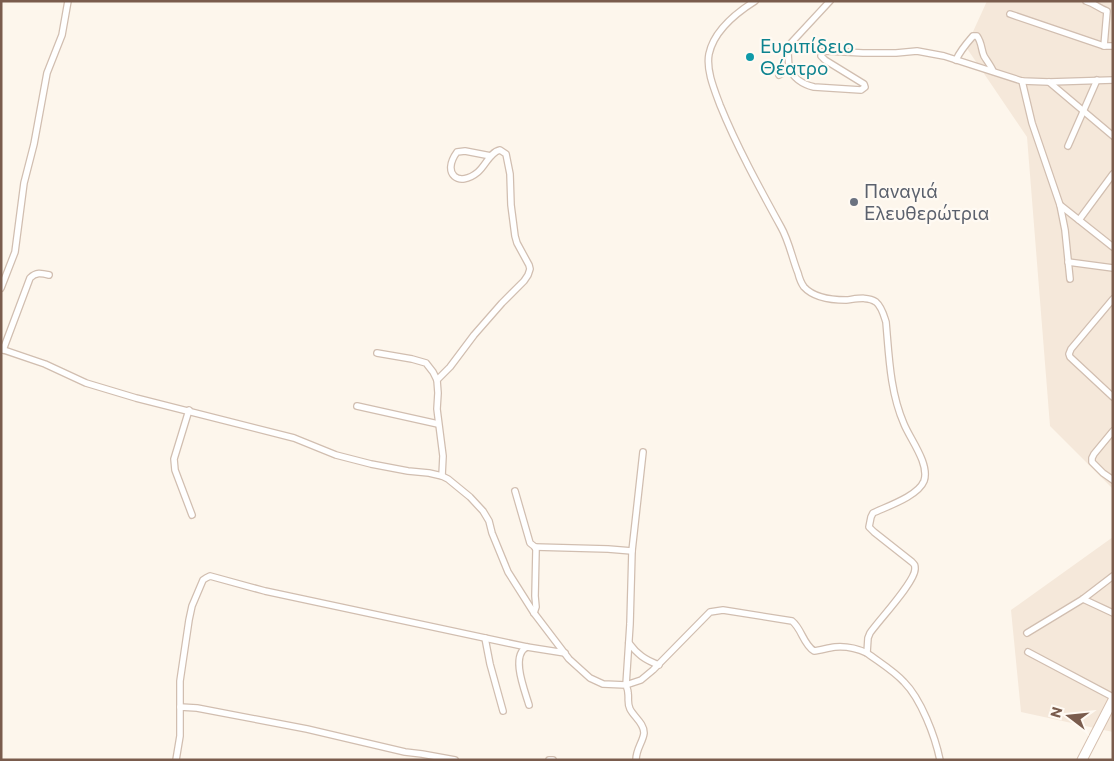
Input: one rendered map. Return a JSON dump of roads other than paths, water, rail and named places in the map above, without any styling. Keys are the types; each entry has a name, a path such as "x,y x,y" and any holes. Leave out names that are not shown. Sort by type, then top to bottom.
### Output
{"main road":[{"path":"1082,760 1112,703"}],"street":[{"path":"1,288 15,252 24,183 34,144 47,73 62,35 68,1"},
{"path":"755,1 729,21 714,40 708,64 713,86 742,155 785,234 792,258 804,287 824,298 846,300 869,299 878,303 883,312 898,408 925,469 925,478 917,490 873,513 870,517 869,527 912,562 916,571 900,596 870,633 867,653"},
{"path":"830,1 791,43 788,53 789,68 794,77 806,85 861,90 865,87 864,84 824,60 821,56 822,52 826,51 863,53 917,51 956,60 1022,81 1113,80"},
{"path":"1086,1 1094,3 1103,10 1110,12 1104,46"},
{"path":"1010,14 1104,46 1113,46"},
{"path":"956,60 963,47 973,36 977,36 984,55 993,71"},
{"path":"779,75 789,68"},
{"path":"1068,146 1096,80"},
{"path":"1022,81 1032,123 1060,205 1065,230 1070,279"},
{"path":"1049,82 1113,136"},
{"path":"437,380 450,367 498,308 524,281 530,269 515,236 510,174 506,154 503,151 497,150 479,171 470,176 454,177 450,170 453,158 457,152 465,151 491,156"},
{"path":"1079,220 1113,174"},
{"path":"1060,205 1113,247"},
{"path":"1068,262 1113,268"},
{"path":"48,275 36,273 30,278 2,350 44,364 86,383 136,398 294,438 319,449 345,457 408,471 429,472 442,476 484,510 508,572 534,614 565,652 590,678 603,684 626,685 641,680 659,665 710,612 723,610 792,621 800,629 808,646 814,650 847,646 867,653 903,681 916,696 928,723 940,760"},
{"path":"1113,300 1070,349 1069,354 1070,358 1113,397"},
{"path":"377,353 426,363 433,372 437,380 436,409 443,456 442,476"},
{"path":"357,406 438,424"},
{"path":"189,410 174,460 175,470 192,515"},
{"path":"1113,431 1092,458 1092,462 1113,480"},
{"path":"636,760 636,753 644,731 629,705 629,694 626,685 632,551 644,452"},
{"path":"515,491 530,543 535,547 632,551"},
{"path":"534,614 536,607 535,547"},
{"path":"176,760 180,736 180,681 188,620 203,580 210,576 265,592 527,647 565,652"},
{"path":"1027,633 1083,599 1113,576"},
{"path":"1083,599 1113,613"},
{"path":"485,638 503,711"},
{"path":"629,643 644,658 659,665"},
{"path":"527,647 520,654 519,670 529,705"},
{"path":"1028,652 1112,703"},
{"path":"180,707 197,708 307,729 405,752 455,760"}],"place":[{"name":"Ευριπίδειο Θέατρο","path":"750,57"},
{"name":"Παναγιά Ελευθερώτρια","path":"854,202"}]}
